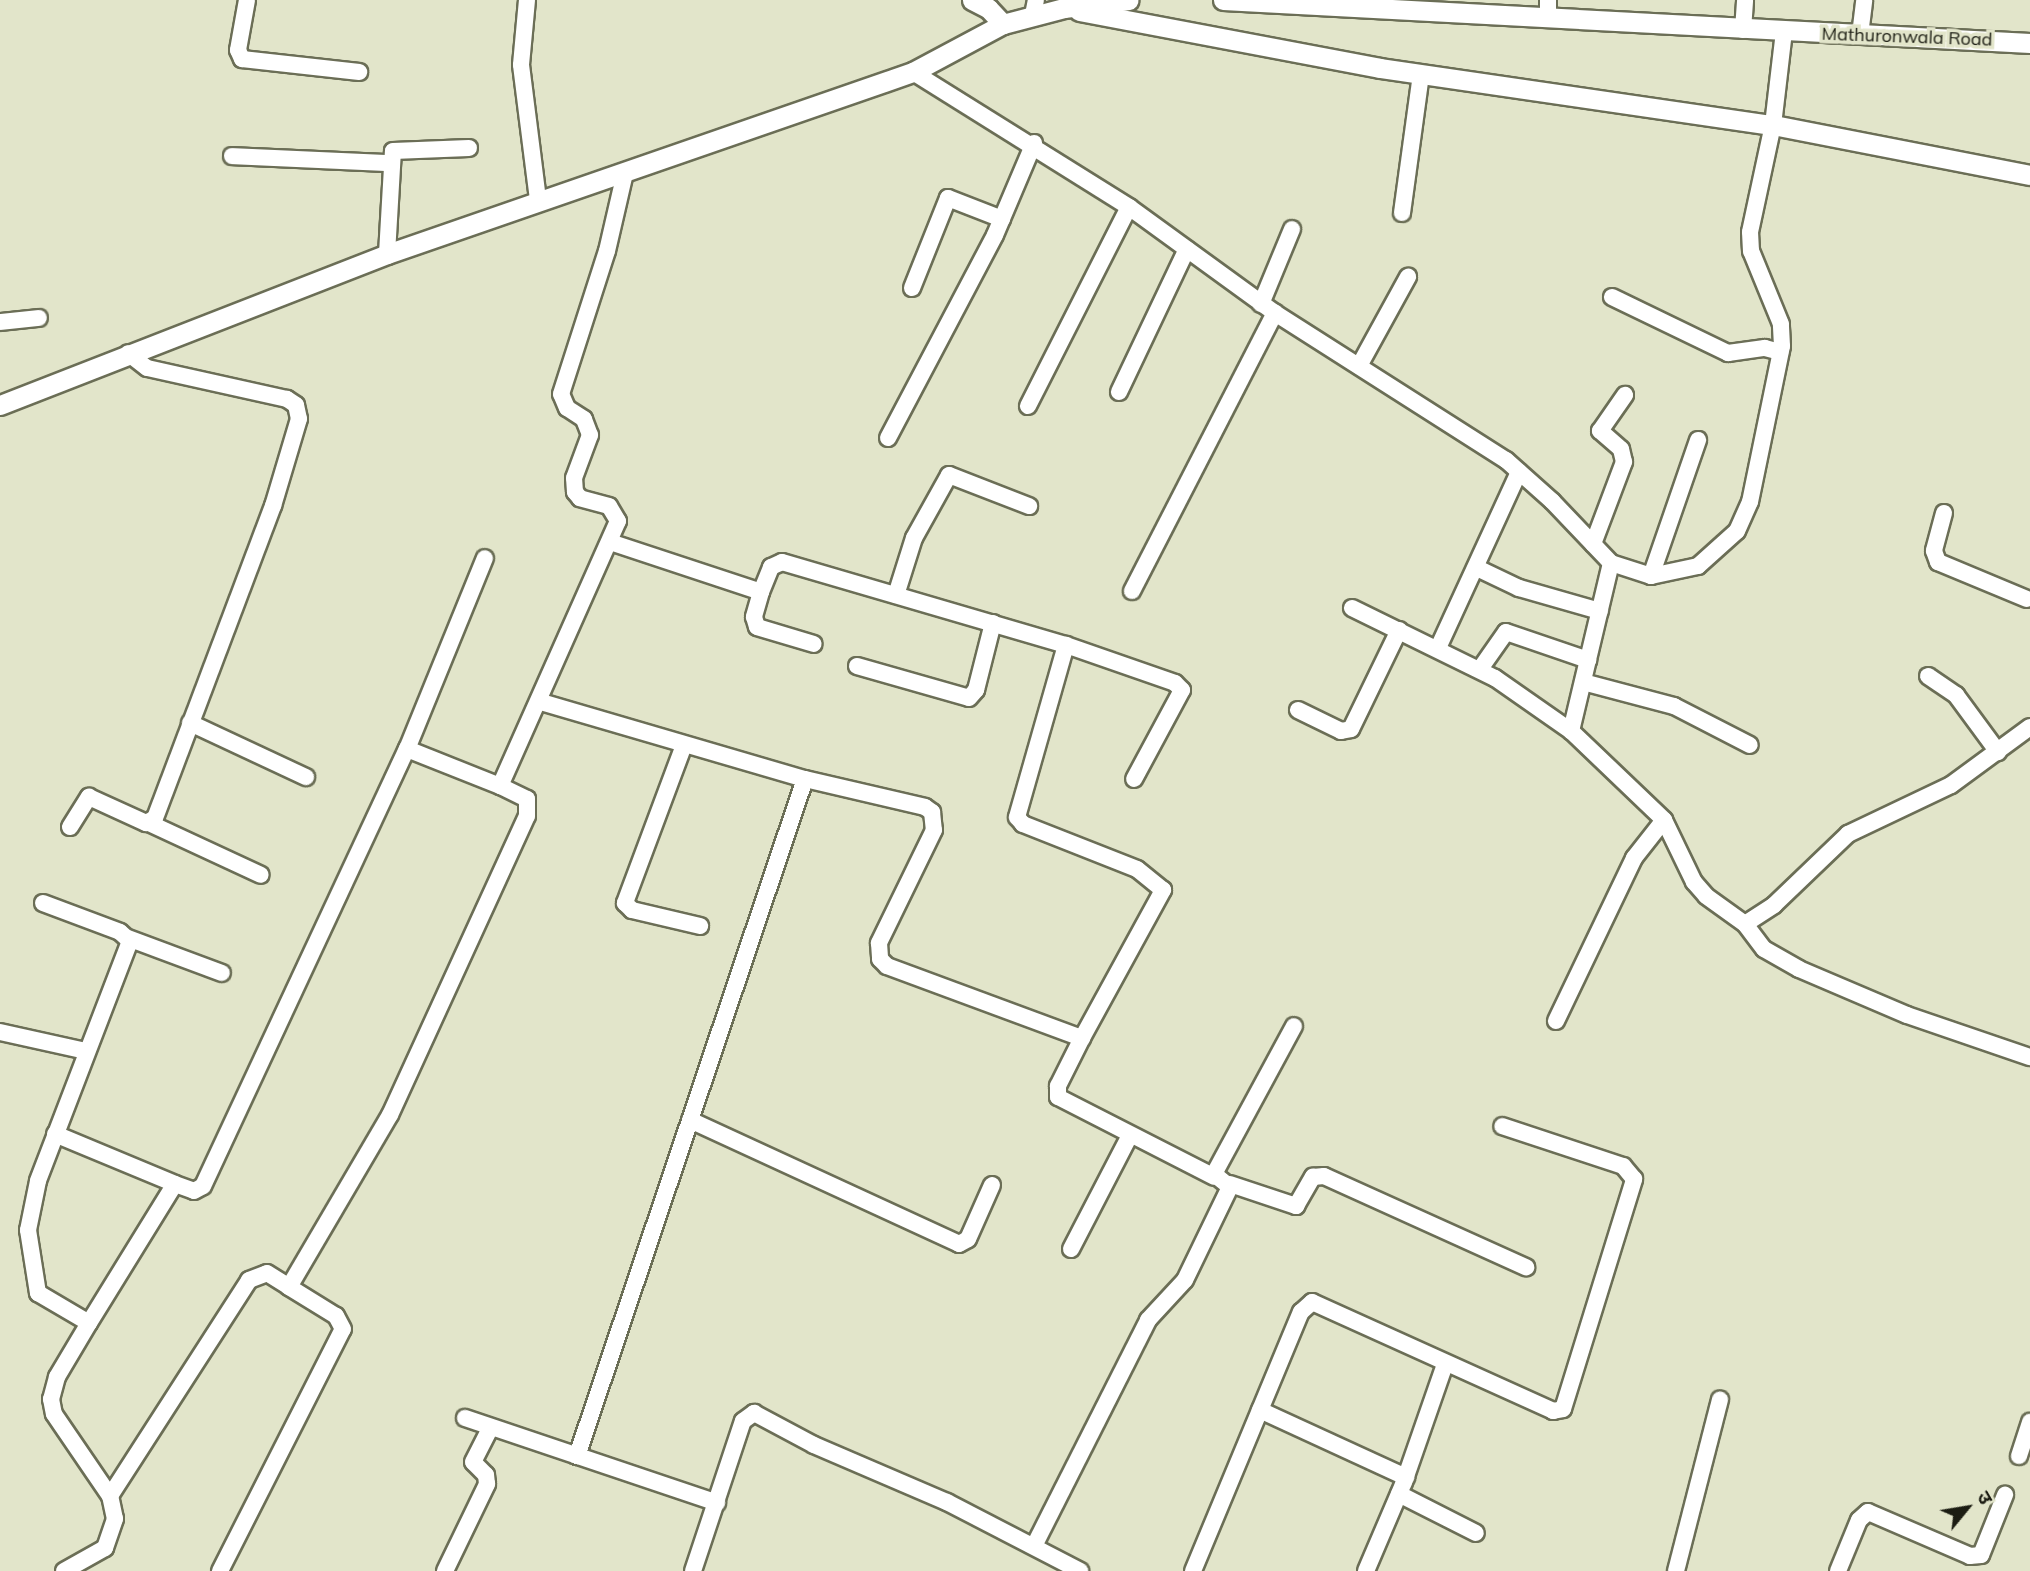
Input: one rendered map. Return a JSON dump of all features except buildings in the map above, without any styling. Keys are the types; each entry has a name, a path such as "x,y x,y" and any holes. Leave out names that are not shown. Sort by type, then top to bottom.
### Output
{"street":[{"path":"247,0 238,50 242,60 359,72"},
{"path":"527,0 522,65 538,200"},
{"path":"972,0 1003,24"},
{"path":"0,405 387,254 913,72 1035,8 1064,8 1129,0"},
{"name":"Mathuronwala Road","path":"1223,0 1548,9 1743,30 2030,43"},
{"path":"1743,30 1745,0"},
{"path":"1860,35 1864,0"},
{"path":"1064,8 1420,74 1773,125 2030,175"},
{"path":"913,72 1034,143 1129,206 1261,304 1519,472 1611,563 1651,576 1698,566 1737,531 1750,502 1780,352 1781,324 1751,241 1773,125 1784,32"},
{"path":"1402,213 1420,74"},
{"path":"888,438 1002,219 1034,143"},
{"path":"387,254 389,163 397,148 469,148"},
{"path":"232,156 389,163"},
{"path":"500,786 541,702 610,542 616,513 575,492 574,478 590,435 584,419 567,408 561,394 607,251 625,173"},
{"path":"912,288 947,198 1002,219"},
{"path":"1028,406 1129,206"},
{"path":"1261,304 1292,229"},
{"path":"1119,392 1187,249"},
{"path":"1359,366 1408,277"},
{"path":"1612,297 1728,353 1765,348 1780,352"},
{"path":"1132,591 1275,313"},
{"path":"0,322 39,318"},
{"path":"128,353 147,368 287,399 300,412 273,506 149,823"},
{"path":"1593,544 1624,461 1621,449 1600,432 1625,395"},
{"path":"1651,576 1698,440"},
{"path":"1438,648 1519,472"},
{"path":"896,595 922,520 949,475 1029,506"},
{"path":"1944,513 1934,551 1938,562 2029,596"},
{"path":"610,542 761,592"},
{"path":"55,1134 194,1191 203,1186 407,749 485,558"},
{"path":"814,644 757,627 754,617 771,567 782,562 993,623 1066,645 1180,686 1180,695 1134,779"},
{"path":"1571,731 1611,563"},
{"path":"1477,568 1519,588 1600,611"},
{"path":"1352,608 1480,669 1571,731 1664,820 1694,882 1745,924 1764,949 1799,970 1907,1015 2030,1057"},
{"path":"857,666 969,698 975,690 993,623"},
{"path":"1298,710 1341,731 1351,729 1399,630"},
{"path":"1480,669 1506,632 1588,660"},
{"path":"1066,645 1017,817 1023,824 1137,869 1163,890 1082,1038 1058,1086 1058,1097 1230,1184 1296,1206 1313,1177 1324,1176 1526,1267"},
{"path":"1928,676 1956,695 1998,752"},
{"path":"1583,682 1674,706 1750,745"},
{"path":"541,702 805,779 917,804 932,812 934,830 879,943 878,951 887,966 1082,1038"},
{"path":"190,723 306,777"},
{"path":"1745,924 1774,905 1848,834 1920,803 2028,732"},
{"path":"684,745 625,903 632,910 700,926"},
{"path":"289,1287 390,1115 527,816 527,799 407,749"},
{"path":"577,1456 805,779"},
{"path":"70,827 89,797 261,875"},
{"path":"1556,1021 1634,858 1664,820"},
{"path":"43,903 222,973"},
{"path":"89,1323 48,1301 34,1282 28,1230 31,1207 55,1134 129,947 128,938"},
{"path":"1214,1177 1294,1026"},
{"path":"0,1032 86,1051"},
{"path":"690,1120 959,1244 968,1239 992,1185"},
{"path":"1192,1571 1301,1312 1312,1302 1553,1411 1563,1409 1634,1187 1630,1171 1623,1166 1502,1126"},
{"path":"1071,1249 1130,1135"},
{"path":"64,1571 105,1548 116,1519 110,1496 54,1414 51,1399 57,1377 175,1184"},
{"path":"1034,1546 1148,1321 1180,1289 1230,1184"},
{"path":"110,1496 249,1280 267,1273 336,1316 343,1329 220,1571"},
{"path":"1366,1571 1406,1477 1445,1364"},
{"path":"1676,1571 1720,1400"},
{"path":"1260,1410 1406,1477"},
{"path":"693,1571 743,1421 761,1414 814,1446 947,1502 1080,1571"},
{"path":"465,1418 717,1503"},
{"path":"2019,1456 2030,1422"},
{"path":"445,1571 488,1484 486,1475 473,1461 491,1427"},
{"path":"1399,1494 1476,1533"},
{"path":"1838,1571 1859,1520 1868,1512 1970,1556 1981,1555 2005,1495"}]}
